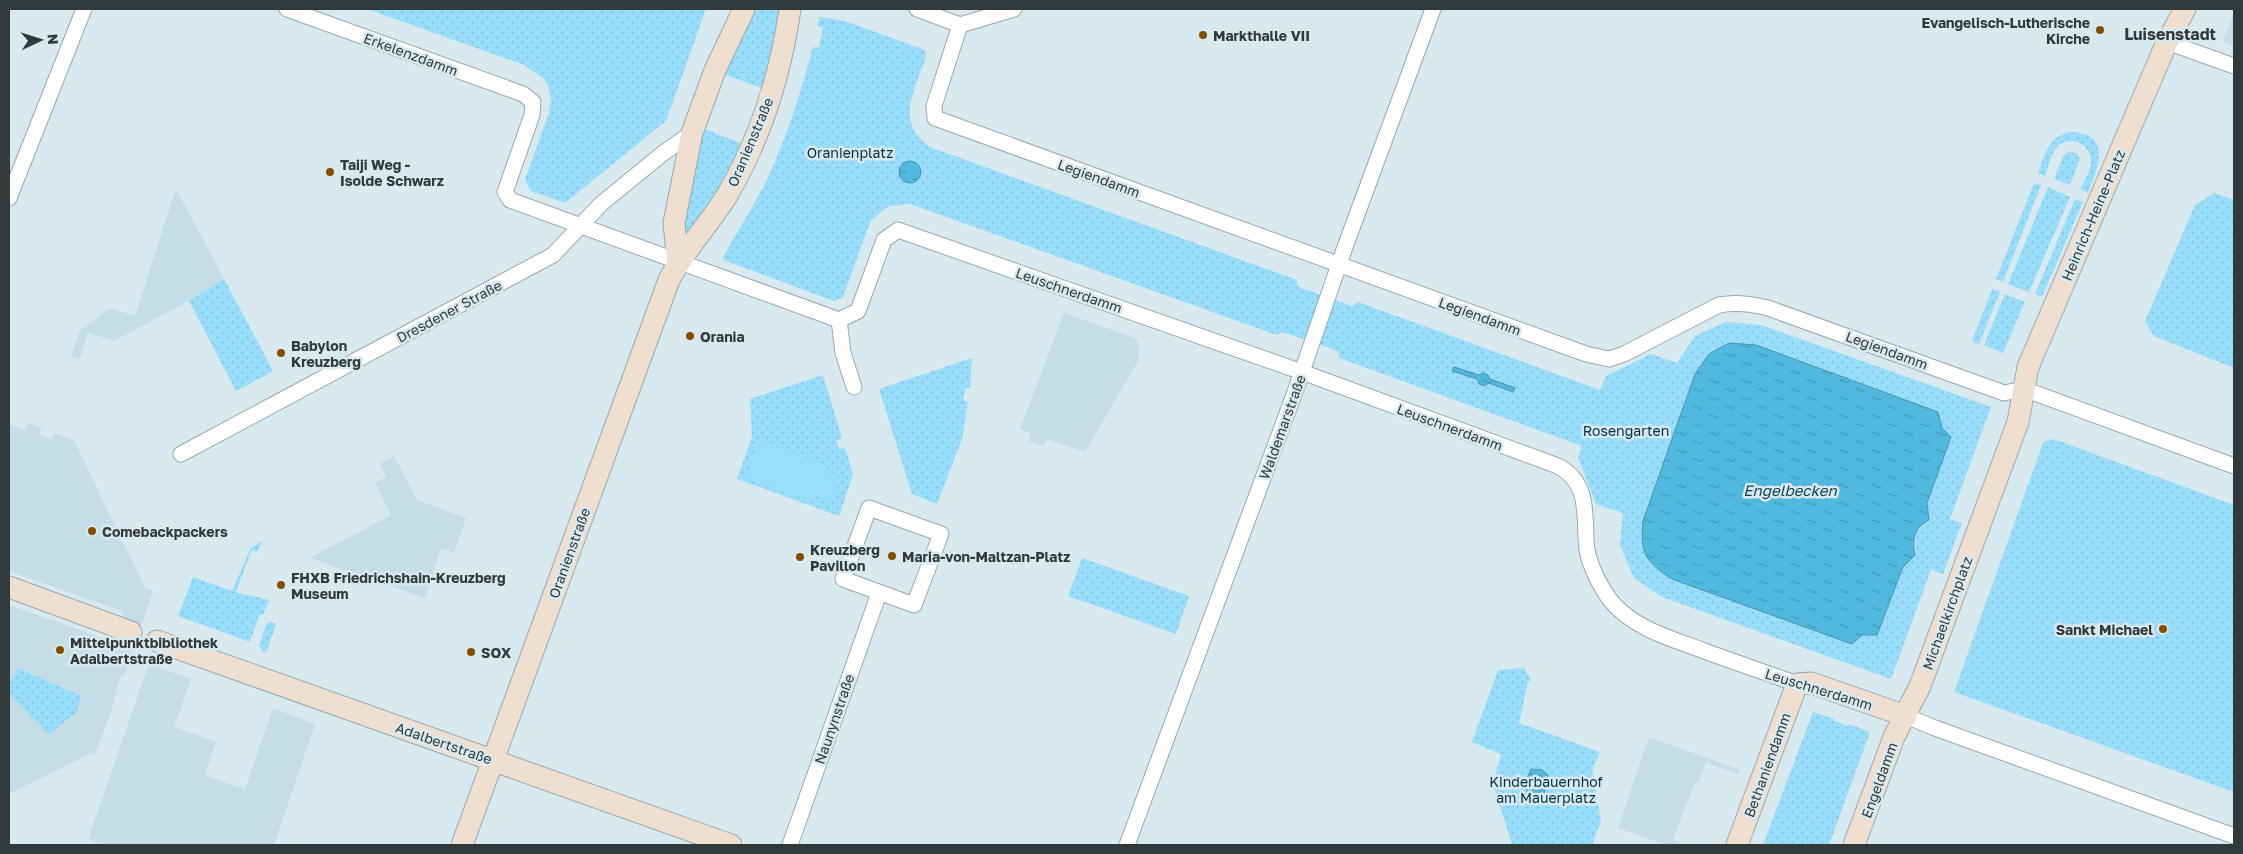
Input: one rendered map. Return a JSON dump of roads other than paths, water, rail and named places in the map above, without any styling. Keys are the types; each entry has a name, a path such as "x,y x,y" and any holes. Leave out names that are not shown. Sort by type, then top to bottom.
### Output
{"street":[{"path":"9,198 84,9"},
{"name":"Erkelenzdamm","path":"287,9 523,94 533,102 532,115 507,184 506,196 510,200 581,225"},
{"name":"Oranienstraße","path":"678,262 674,224 692,132 715,70 744,9"},
{"name":"Oranienstraße","path":"462,845 654,320 678,262 711,221 729,191 763,116 778,68 790,9"},
{"path":"917,9 960,25 1014,9"},
{"name":"Waldemarstraße","path":"1127,845 1302,372 1338,265 1433,9"},
{"name":"Heinrich-Heine-Platz","path":"2024,389 2028,367 2044,327 2167,42 2185,9"},
{"name":"Legiendamm","path":"960,25 934,106 935,118 1599,358 1609,359 1624,354 1719,305 1736,303 1768,308 2004,393 2024,389"},
{"path":"2167,42 2234,66"},
{"name":"Dresdener Straße","path":"181,454 554,255 607,199 692,132"},
{"path":"581,225 839,320 843,353 854,387"},
{"name":"Leuschnerdamm","path":"839,320 858,311 884,240 898,230 1302,372 1568,471 1575,479 1584,498 1588,551 1603,590 1622,612 1633,620 1657,633 1796,684 1811,683 1906,716"},
{"path":"2024,389 2234,466"},
{"name":"Michaelkirchplatz","path":"1906,716 1920,686 2018,422 2024,389"},
{"path":"869,508 940,534 914,605 879,593 843,580 869,508"},
{"path":"9,587 132,632"},
{"name":"Naunynstraße","path":"790,845 879,593"},
{"name":"Adalbertstraße","path":"157,641 731,845"},
{"name":"Bethaniendamm","path":"1737,845 1796,684"},
{"path":"1906,716 2234,836"},
{"name":"Engeldamm","path":"1854,845 1894,737 1906,716"}],"water":[{"path":"910,161 918,164 921,172 918,180 910,183 902,180 899,172 902,164"},
{"name":"Engelbecken","path":"1729,343 1756,345 1938,412 1942,428 1951,437 1927,503 1929,520 1920,526 1915,534 1915,555 1903,567 1877,635 1862,635 1852,644 1672,579 1656,567 1646,556 1642,541 1643,521 1695,374 1709,354"},
{"path":"1454,367 1479,375 1483,373 1488,375 1490,379 1515,388 1513,392 1489,383 1484,386 1479,384 1477,379 1452,371"},
{"path":"1531,769 1542,770 1548,775 1543,799 1531,800 1527,795 1527,779"}],"place":[{"name":"Evangelisch-Lutherische Kirche","path":"2100,30"},
{"name":"Markthalle VII","path":"1203,35"},
{"name":"Taiji Weg - Isolde Schwarz","path":"330,172"},
{"name":"Orania","path":"690,336"},
{"name":"Babylon Kreuzberg","path":"281,353"},
{"name":"Comebackpackers","path":"92,531"},
{"name":"Maria-von-Maltzan-Platz","path":"892,556"},
{"name":"Kreuzberg Pavillon","path":"800,557"},
{"name":"FHXB Friedrichshain-Kreuzberg Museum","path":"281,585"},
{"name":"Sankt Michael","path":"2163,629"},
{"name":"Mittelpunktbibliothek Adalbertstraße","path":"60,650"},
{"name":"SOX","path":"471,652"}],"district":[{"name":"Luisenstadt","path":"2170,34"}],"park label":[{"name":"Oranienplatz","path":"850,152"},
{"name":"Rosengarten","path":"1626,430"},
{"name":"Kinderbauernhof am Mauerplatz","path":"1546,790"}]}
